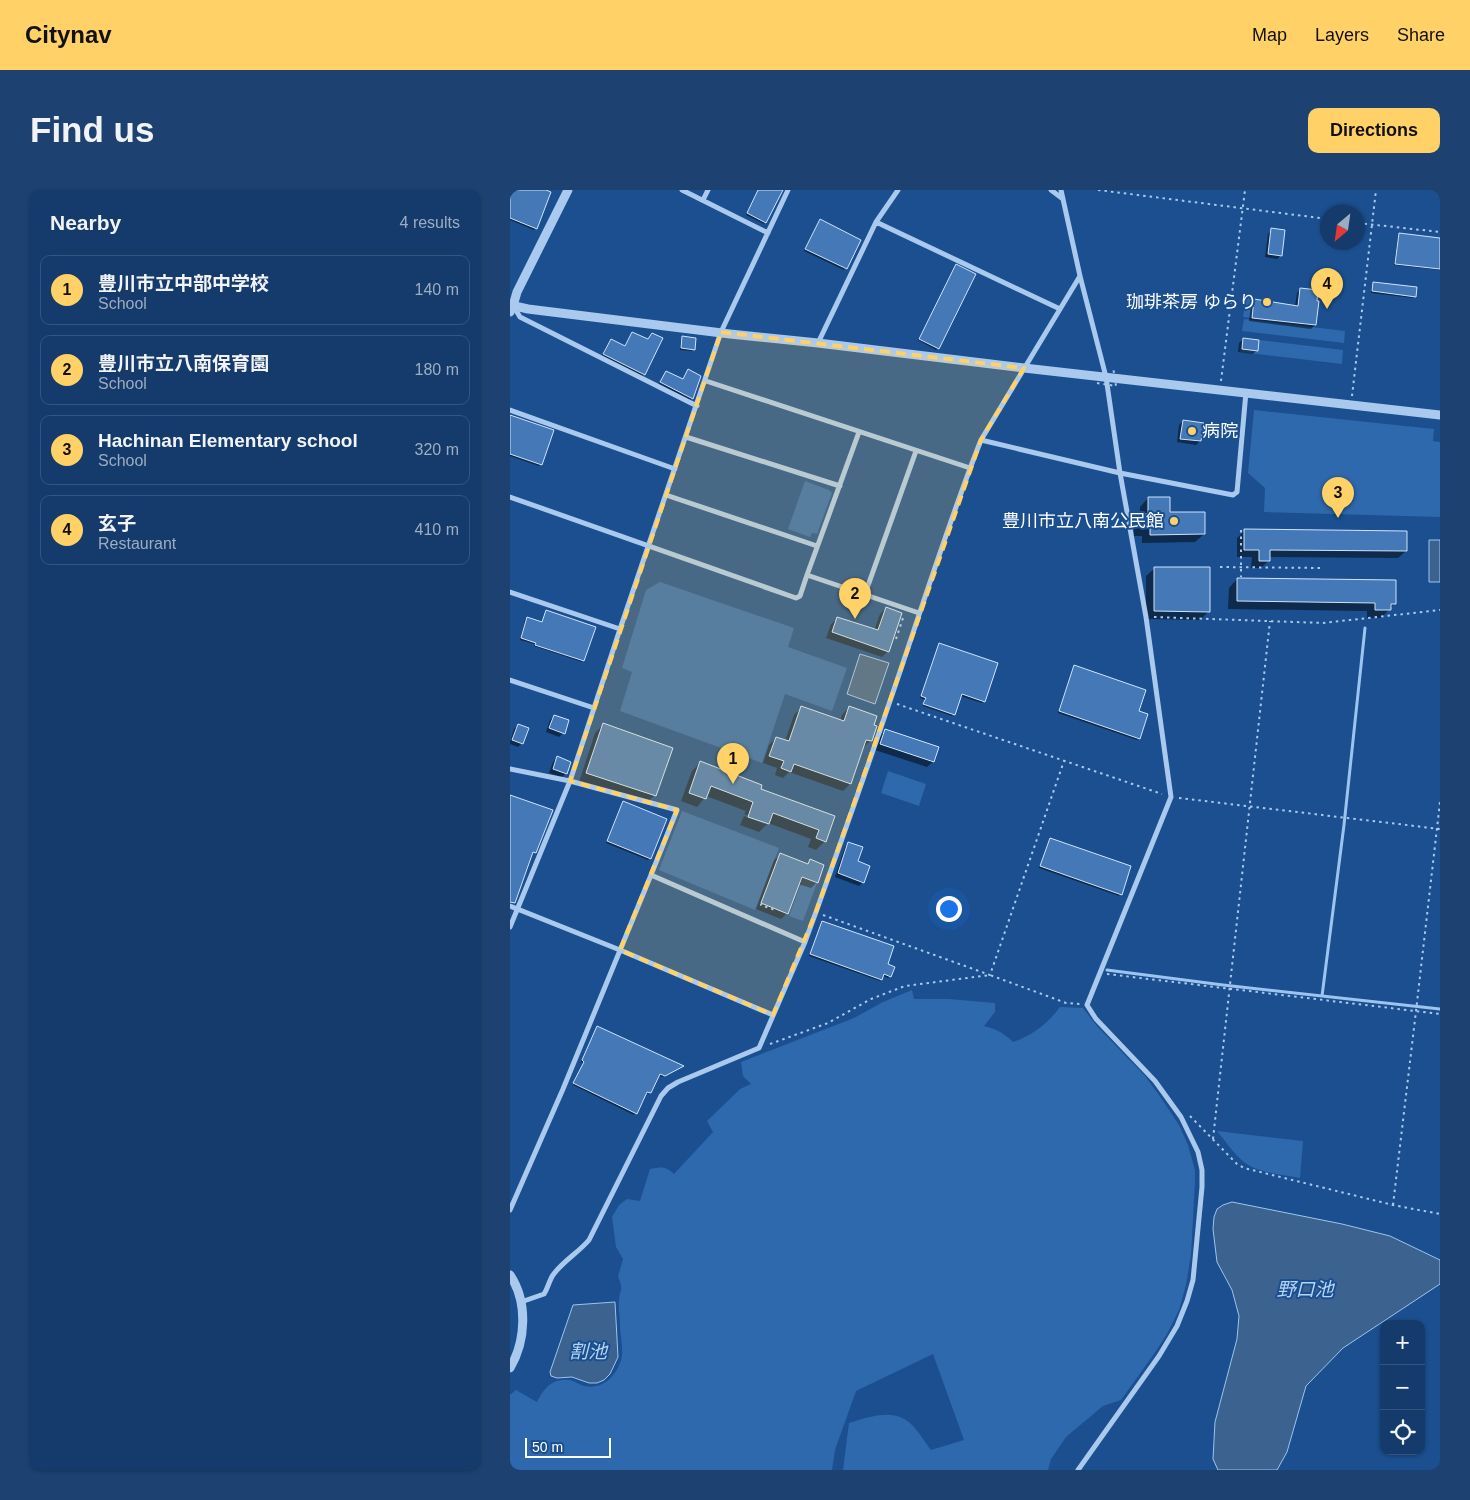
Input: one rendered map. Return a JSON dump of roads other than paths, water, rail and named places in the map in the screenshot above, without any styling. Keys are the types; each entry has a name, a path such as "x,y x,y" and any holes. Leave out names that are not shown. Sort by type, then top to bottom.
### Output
{"street":[{"path":"511,308 517,292 568,190"},
{"path":"682,190 768,233"},
{"path":"703,200 708,190"},
{"path":"510,927 570,781 722,332 788,190"},
{"path":"818,343 876,222 898,190"},
{"path":"1051,190 1063,199"},
{"path":"1061,190 1080,276 1106,377 1120,474 1146,617 1171,797 1087,1005 1096,1019 1155,1080 1181,1118 1198,1152 1202,1170 1193,1280 1177,1326 1159,1356 1078,1470"},
{"path":"876,222 1060,309"},
{"path":"521,1302 544,1294 552,1277 589,1240 661,1096 668,1088 759,1048 816,912 981,440 1080,276"},
{"path":"511,308 1440,415"},
{"path":"511,308 520,317 697,406"},
{"path":"706,381 970,468"},
{"path":"981,440 1120,474 1232,495 1237,492 1246,392"},
{"path":"510,410 675,470"},
{"path":"510,498 796,598 800,596 859,432"},
{"path":"686,437 840,486"},
{"path":"865,594 916,451"},
{"path":"666,495 817,546"},
{"path":"807,575 919,613"},
{"path":"510,592 620,629"},
{"path":"510,680 594,708"},
{"path":"510,769 570,781 677,810 510,1210"},
{"path":"651,875 805,942"},
{"path":"510,906 773,1015"},
{"path":"510,1275 514,1281 523,1312 523,1326 518,1353 510,1368"}],"water":[{"path":"1429,540 1440,540 1440,582 1429,582"},
{"path":"860,654 889,663 875,704 847,694"},
{"name":"野口池","path":"1232,1202 1342,1224 1390,1236 1440,1260 1440,1284 1385,1320 1380,1320 1380,1324 1343,1348 1306,1386 1287,1452 1277,1470 1218,1470 1213,1459 1215,1422 1237,1339 1239,1316 1232,1290 1217,1262 1213,1229 1214,1217 1217,1209"},
{"name":"割池","path":"615,1302 618,1357 610,1374 604,1380 597,1383 589,1383 572,1377 557,1378 551,1376 550,1372 573,1305"}],"waterway":[{"path":"1322,996 1344,825 1365,628"},
{"path":"1107,970 1440,1009"}],"place":[{"name":"珈琲茶房 ゆらり","path":"1267,302"},
{"name":"玄子","path":"1327,309"},
{"name":"病院","path":"1192,431"},
{"name":"Hachinan Elementary school","path":"1338,518"},
{"name":"豊川市立八南公民館","path":"1174,521"},
{"name":"豊川市立八南保育園","path":"855,619"},
{"name":"豊川市立中部中学校","path":"733,784"}]}
